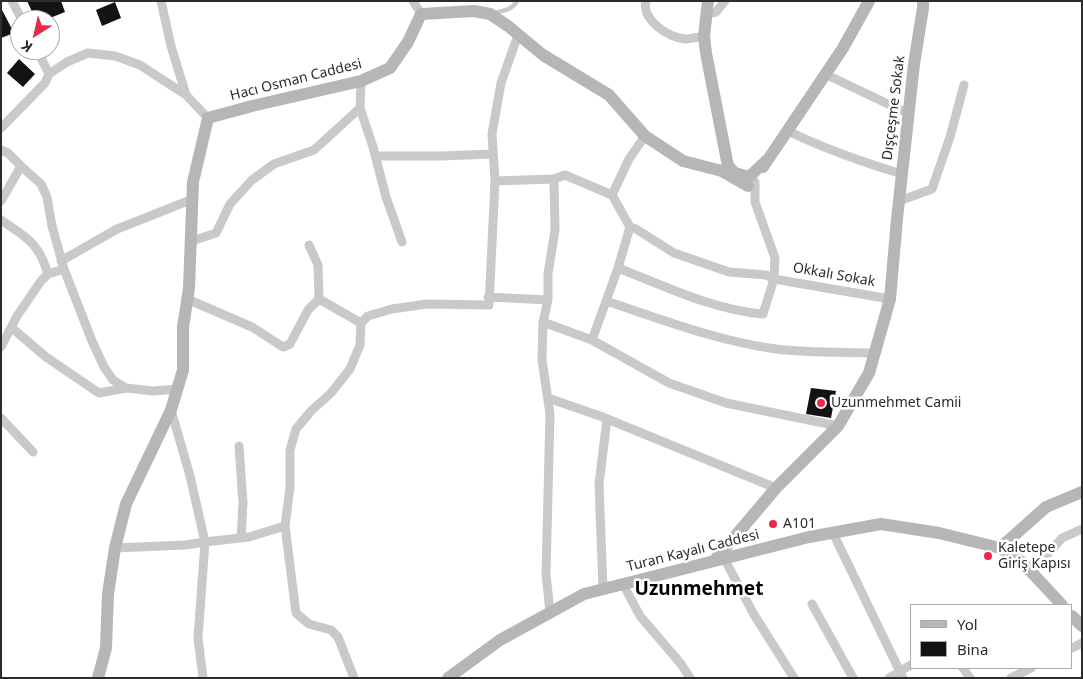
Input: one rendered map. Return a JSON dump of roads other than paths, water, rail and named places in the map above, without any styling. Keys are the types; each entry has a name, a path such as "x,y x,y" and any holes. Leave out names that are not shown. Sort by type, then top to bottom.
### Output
{"street":[{"path":"161,1 171,46 186,95"},
{"path":"413,1 421,14 473,6 490,14 543,54 609,95 645,136 683,161 725,168 751,182"},
{"path":"646,1 645,10 647,14 663,30 686,39 704,36"},
{"path":"725,1 716,12 707,8 704,36 725,168"},
{"path":"618,268 686,295 743,312 763,314 774,279 775,258 755,202 751,182 788,131 843,48 870,1"},
{"name":"Dışçeşme Sokak","path":"719,559 776,488 838,426 869,373 890,299 914,64 924,8 923,1"},
{"name":"Hacı Osman Caddesi","path":"208,118 361,81 390,68 408,42 421,14"},
{"path":"354,678 338,637 331,630 309,624 296,613 285,526 290,487 290,450 296,429 312,410 331,393 350,369 360,345 362,323 368,316 392,309 427,304 489,305 495,180 492,134 501,83 518,35"},
{"path":"1,128 46,83 49,74 67,62 88,53 115,56 140,65 186,95 208,118 193,182 192,241 183,327 183,370 171,410 126,504 115,548 108,594 106,648 98,678"},
{"path":"42,60 49,74"},
{"path":"825,74 909,114"},
{"path":"361,81 360,108 376,156 386,197 402,242"},
{"path":"899,201 932,189 950,137 964,85"},
{"path":"192,241 216,233 230,204 252,180 274,164 314,150 360,108"},
{"path":"788,131 855,160 902,174"},
{"path":"612,195 629,159 645,136"},
{"path":"1,150 8,153 41,184 47,197 52,226 63,265 79,309 104,367 113,380 126,388"},
{"path":"376,156 493,154"},
{"path":"1,201 21,166"},
{"path":"495,180 554,179 565,175 612,195 630,227 674,253 729,272 766,275 774,279"},
{"path":"550,612 546,574 550,414 542,360 543,322 548,300 548,274 555,230 554,179"},
{"path":"1,347 17,316 48,274 117,229 193,199"},
{"path":"1,220 30,240 43,257 48,274"},
{"path":"592,340 618,268 630,227"},
{"path":"309,245 318,265 320,299"},
{"name":"Okkalı Sokak","path":"774,279 890,299"},
{"path":"489,297 548,300"},
{"path":"187,299 252,327 284,347 290,344 308,310 320,299"},
{"path":"320,299 336,310 362,323"},
{"path":"606,301 702,332 760,346 778,349 875,353"},
{"path":"543,322 592,340 669,383 718,400 838,426"},
{"path":"12,328 46,357 99,393 126,388 153,391 178,389"},
{"path":"548,398 608,419 776,488"},
{"path":"171,410 190,476 205,542 198,638 203,678"},
{"path":"1,418 33,452"},
{"path":"603,589 599,484 608,419"},
{"path":"239,446 243,503 241,538"},
{"path":"1000,548 1046,507 1082,492"},
{"name":"Turan Kayalı Caddesi","path":"448,678 500,640 584,594 719,559 881,524 939,533 1000,548 1022,562 1061,604"},
{"path":"115,548 185,545 249,538 285,526"},
{"path":"1032,572 1062,538 1082,529"},
{"path":"833,533 901,675"},
{"path":"719,559 794,678"},
{"path":"623,584 640,616 681,664 690,678"},
{"path":"812,604 853,678"},
{"path":"889,678 901,675 910,666"},
{"path":"1011,678 1029,669"}],"lane":[{"path":"490,14 509,10 514,7 517,1"}],"place":[{"name":"Uzunmehmet Camii","path":"821,403"},
{"name":"A101","path":"773,524"},
{"name":"Kaletepe Giriş Kapısı","path":"988,556"}],"district":[{"name":"Uzunmehmet","path":"699,590"}]}
